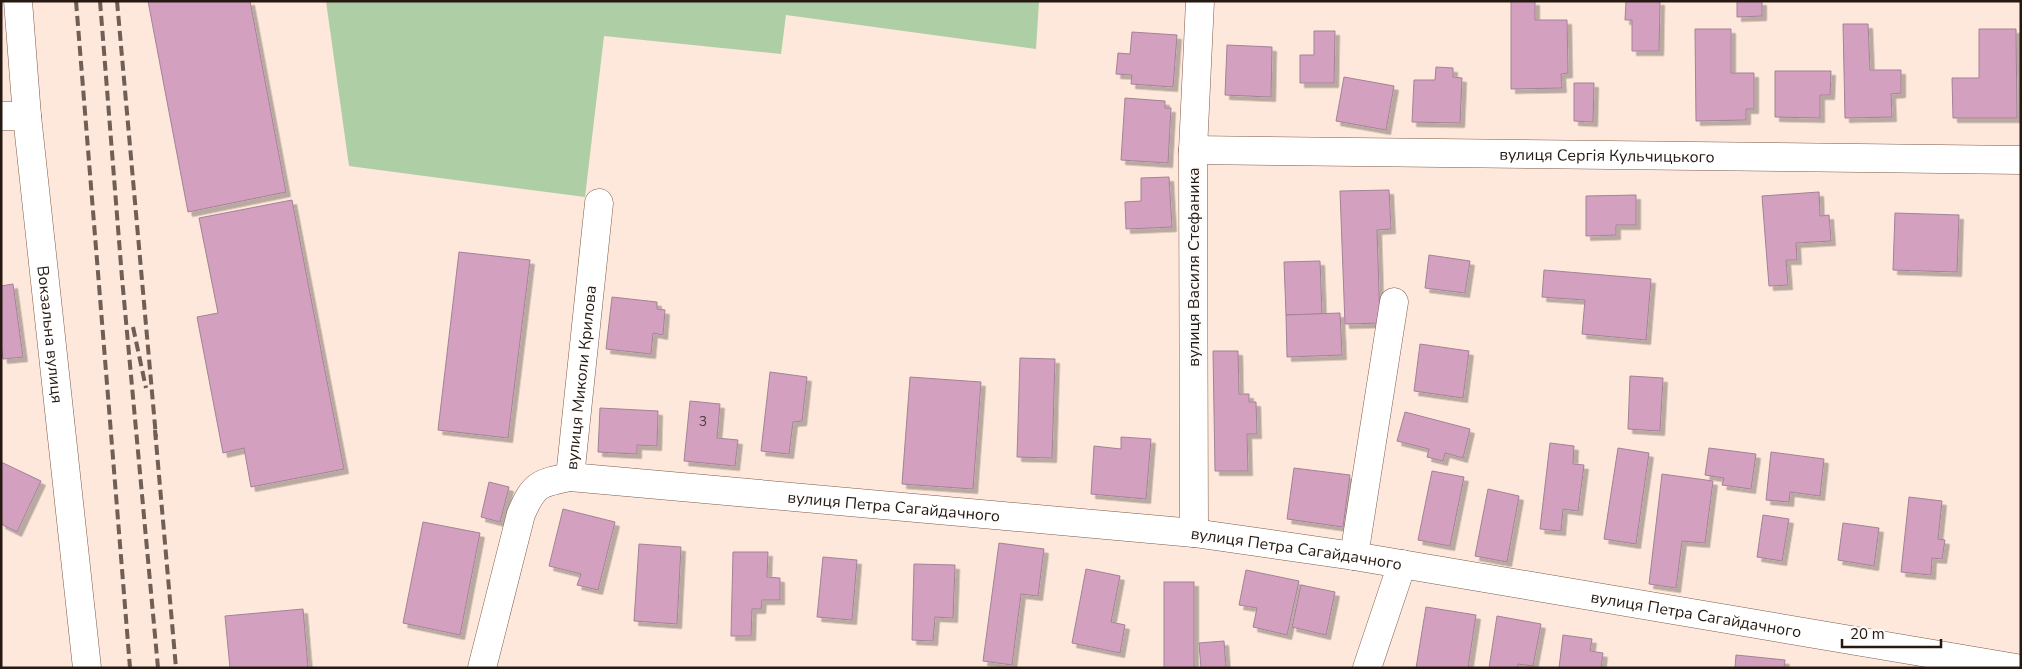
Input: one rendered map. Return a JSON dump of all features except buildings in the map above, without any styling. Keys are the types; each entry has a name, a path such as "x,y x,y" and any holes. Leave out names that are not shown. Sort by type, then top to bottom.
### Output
{"street":[{"name":"Вокзальна вулиця","path":"18,1 14,116 87,668"},
{"name":"вулиця Василя Стефаника","path":"1194,533 1192,150 1200,1"},
{"name":"вулиця Сергія Кульчицького","path":"1192,150 2021,160"},
{"name":"вулиця Миколи Крилова","path":"482,668 521,514 529,494 543,482 570,477 599,204"},
{"path":"1354,556 1394,302"},
{"name":"вулиця Петра Сагайдачного","path":"570,477 1194,533 1354,556 2016,668"},
{"path":"1367,668 1402,564"}],"green space":[{"path":"326,1 1039,1 1036,49 786,15 781,54 604,36 585,197 349,166"}],"railway":[{"path":"76,1 130,668"},
{"path":"100,1 122,278 158,668"},
{"path":"117,1 156,437"},
{"path":"133,327 146,388"},
{"path":"155,430 176,668"}]}
